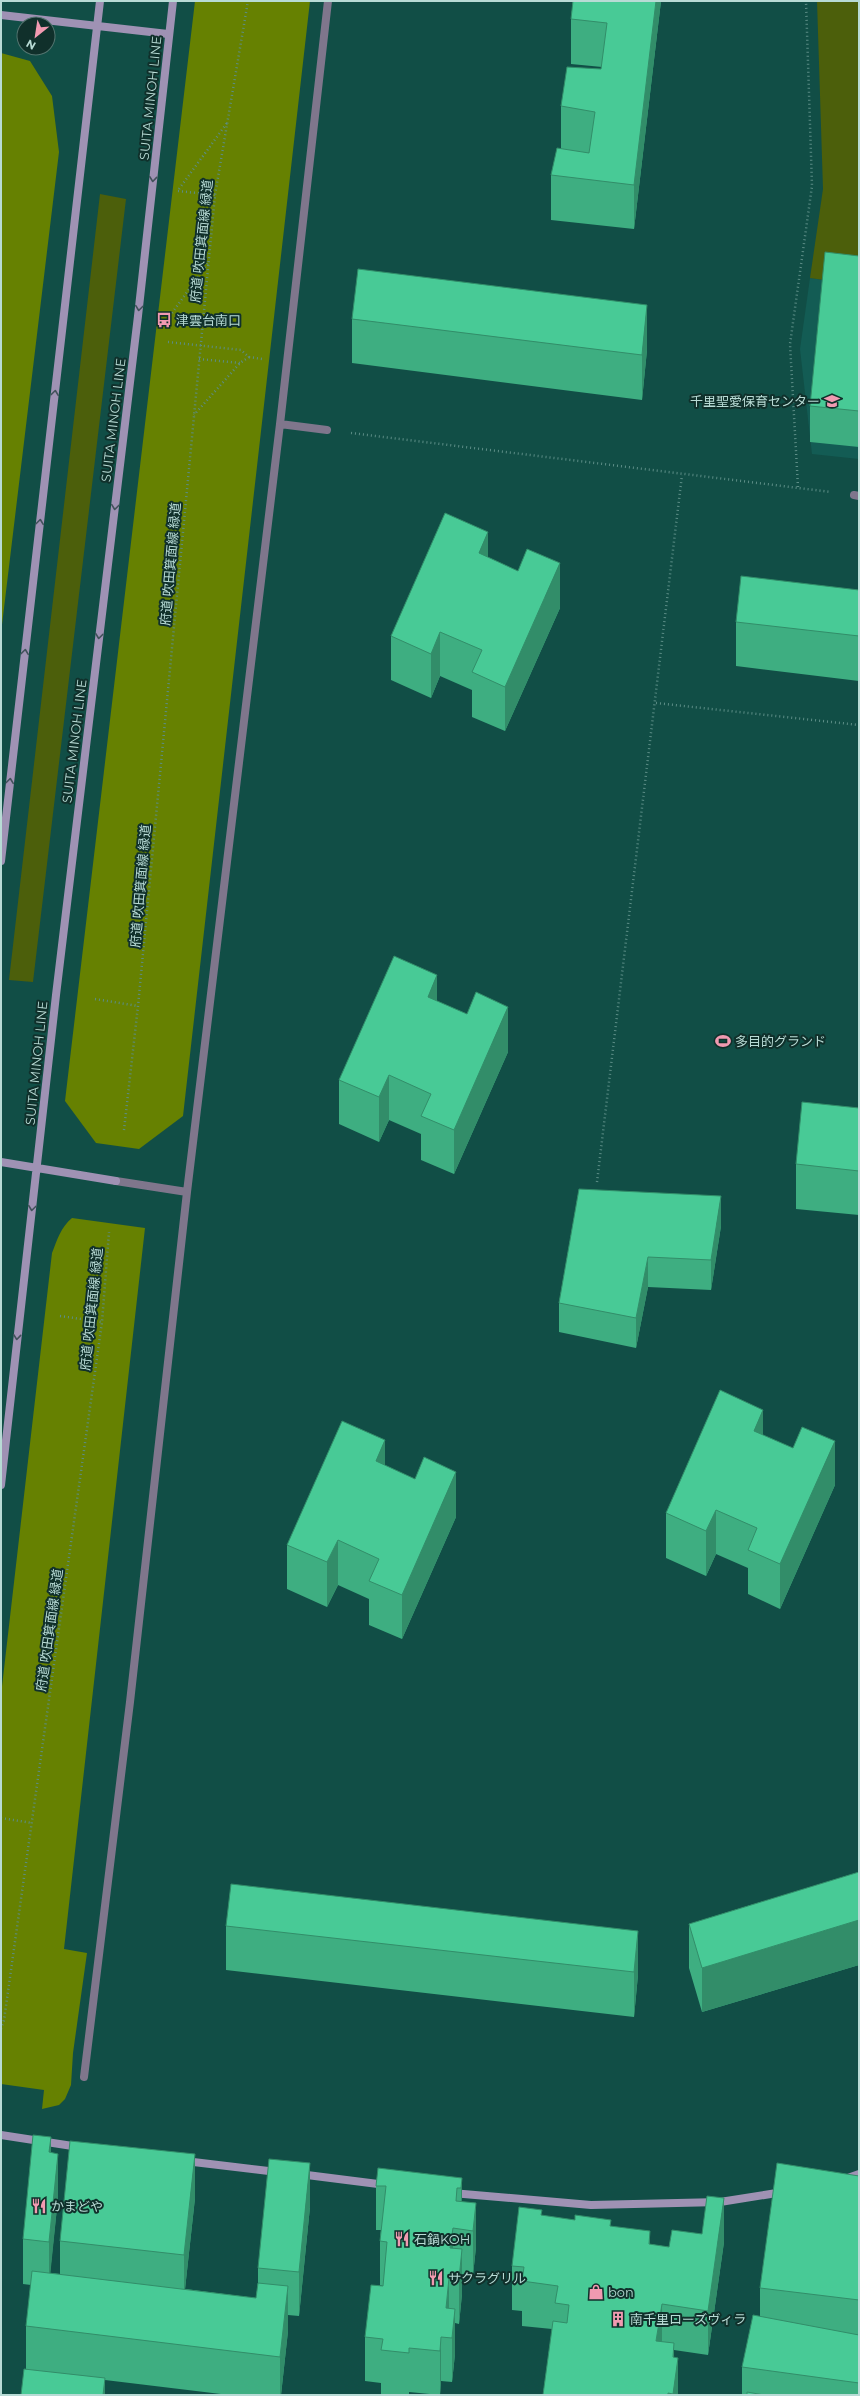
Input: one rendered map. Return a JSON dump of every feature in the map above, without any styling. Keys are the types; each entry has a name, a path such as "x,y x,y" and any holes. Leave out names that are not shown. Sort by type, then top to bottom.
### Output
{"main road":[{"path":"1,861 100,1"},
{"name":"SUITA MINOH LINE","path":"1,1485 139,301 172,1"},
{"path":"1,15 168,34"},
{"path":"1,1162 116,1181"},
{"path":"1,2135 85,2148"},
{"path":"177,2160 397,2186"},
{"path":"837,2181 859,2174"},
{"path":"444,2192 591,2205 720,2202 794,2190"}],"street":[{"path":"84,2077 129,1710 187,1192 280,424 328,1"},
{"path":"280,424 327,430"},
{"path":"116,1181 187,1192"}],"path":[{"name":"府道 吹田箕面線 緑道","path":"124,1130 138,1006 215,195 248,1"},
{"path":"798,487 790,344 812,186 806,1"},
{"path":"215,195 178,191 228,122"},
{"path":"172,313 209,262"},
{"path":"168,342 241,350 249,357 240,363 194,416"},
{"path":"200,359 240,363"},
{"path":"327,430 798,487 856,496"},
{"path":"597,1182 656,703 682,474"},
{"path":"656,703 859,725"},
{"path":"95,999 138,1006"},
{"name":"府道 吹田箕面線 緑道","path":"1,2029 4,2020 102,1322 109,1232"},
{"path":"60,1316 102,1322"},
{"path":"1,1818 32,1823"}],"shaded area":[{"name":"千里聖愛保育センター","path":"810,278 859,285 859,459 812,454 800,349"}],"green space":[{"path":"195,1 310,1 183,1116 139,1149 96,1143 65,1101"},
{"path":"817,1 859,1 859,285 810,278 823,189"},
{"path":"1,53 30,61 52,96 59,152 1,633"},
{"path":"100,194 126,199 33,982 9,980"},
{"path":"72,1218 145,1228 64,1949 87,1953 73,2053 71,2085 65,2099 59,2105 42,2109 44,2090 1,2084 1,1695 52,1253 62,1230"}],"building":[{"path":"573,1 656,1 634,185 551,175 557,148 589,153 595,112 561,106 567,67 601,69 607,23 571,19"},
{"path":"825,252 859,256 859,411 810,406"},
{"path":"358,269 647,305 642,355 352,319"},
{"path":"445,513 488,532 479,553 518,571 527,549 560,563 505,687 472,672 482,650 440,632 431,654 391,636"},
{"path":"741,576 859,590 859,636 736,622"},
{"path":"394,956 437,975 428,997 467,1014 476,992 508,1007 454,1130 421,1116 431,1094 389,1075 379,1097 339,1080"},
{"path":"802,1102 859,1108 859,1171 796,1164"},
{"path":"579,1189 721,1196 711,1260 648,1257 636,1318 559,1303"},
{"path":"720,1390 763,1410 754,1431 793,1448 802,1427 835,1441 780,1564 748,1550 757,1528 716,1510 706,1531 666,1513"},
{"path":"342,1421 385,1440 376,1461 415,1479 424,1457 456,1472 402,1595 369,1581 379,1559 338,1540 327,1562 287,1545"},
{"path":"859,1872 859,1920 702,1968 689,1924"},
{"path":"231,1884 638,1931 634,1972 226,1926"},
{"path":"33,2135 51,2137 49,2152 58,2154 49,2242 23,2239"},
{"path":"70,2141 195,2154 184,2255 60,2241"},
{"path":"269,2159 310,2163 299,2272 258,2268"},
{"path":"777,2163 859,2176 859,2300 760,2288"},
{"path":"378,2168 462,2178 461,2188 457,2188 456,2201 476,2203 473,2231 453,2228 450,2248 462,2249 459,2279 449,2278 446,2308 455,2309 452,2338 441,2337 440,2351 409,2348 409,2353 381,2350 383,2339 365,2337 371,2285 383,2286 387,2242 380,2241 386,2186 376,2186"},
{"name":"南千里ローズヴィラ","path":"707,2196 724,2198 708,2311 662,2304 656,2341 674,2343 673,2357 678,2358 673,2394 543,2395 553,2321 567,2323 569,2305 555,2303 558,2286 522,2281 524,2267 512,2266 519,2207 542,2210 541,2215 575,2220 575,2215 611,2220 610,2226 650,2231 649,2244 669,2247 672,2230 702,2234"},
{"path":"32,2271 256,2298 258,2283 288,2286 280,2357 26,2326"},
{"path":"753,2315 859,2335 859,2383 742,2367"},
{"path":"24,2369 105,2378 103,2395 21,2395"},
{"path":"747,2392 764,2395 747,2395"}],"place":[{"name":"津雲台南口","path":"164,320"},
{"name":"千里聖愛保育センター","path":"832,401"},
{"name":"多目的グランド","path":"723,1041"},
{"name":"かまどや","path":"39,2206"},
{"name":"石鍋KOH","path":"402,2239"},
{"name":"サクラグリル","path":"436,2278"},
{"name":"bon","path":"596,2292"},
{"name":"南千里ローズヴィラ","path":"618,2319"}]}
